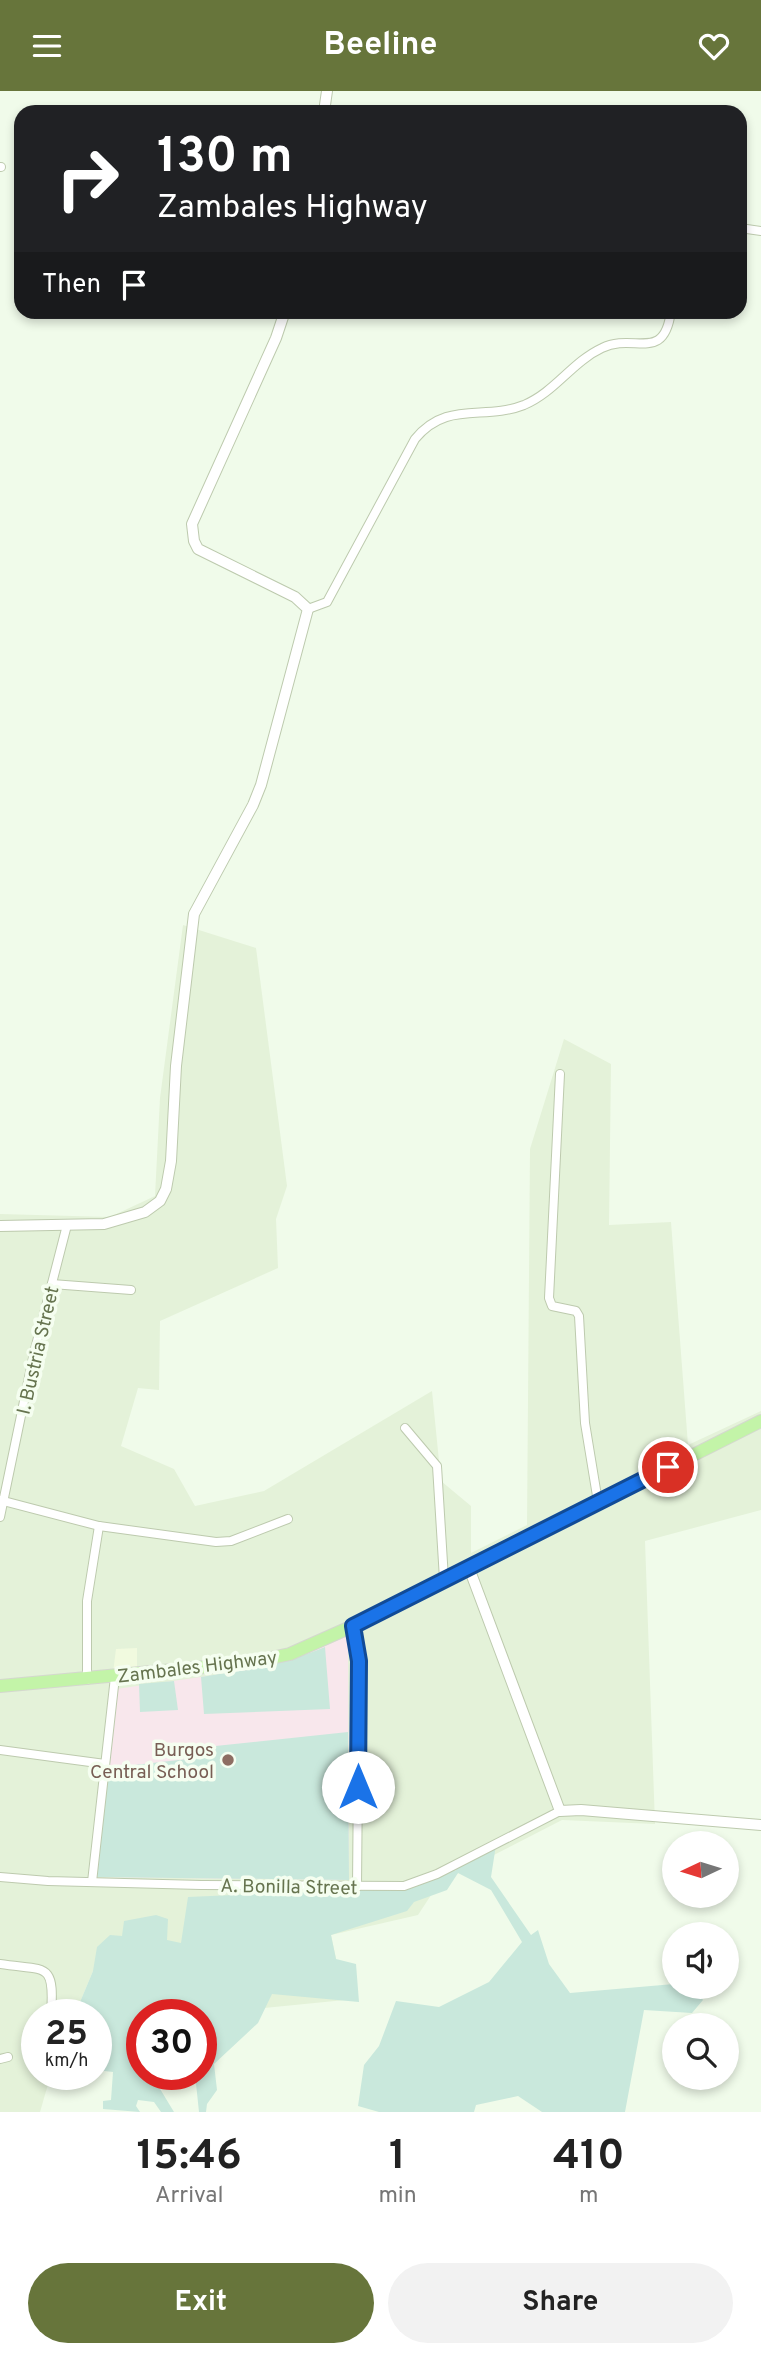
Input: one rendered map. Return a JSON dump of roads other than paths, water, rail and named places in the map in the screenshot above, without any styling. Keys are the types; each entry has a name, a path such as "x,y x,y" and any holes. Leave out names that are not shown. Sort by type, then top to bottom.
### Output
{"main road":[{"name":"Zambales Highway","path":"0,1686 204,1669 275,1658 353,1626 761,1421"}],"street":[{"path":"282,319 192,524 192,532 198,549 295,597 309,609"},
{"path":"309,609 327,601 415,439 429,424 449,415 498,411 523,405 551,389 602,348 620,343 659,341 667,330 669,319"},
{"path":"0,1226 104,1224 145,1212 160,1201 166,1189 171,1161 176,1066 194,914 253,805 261,785 309,609"},
{"path":"560,1074 549,1298 552,1307 576,1311 579,1315 585,1423 598,1502"},
{"name":"I. Bustria Street","path":"0,1517 34,1353 67,1225"},
{"path":"52,1284 131,1290"},
{"path":"405,1428 437,1466 438,1522 444,1579"},
{"path":"2,1500 99,1526 225,1542 288,1519"},
{"path":"87,1680 87,1601 99,1526"},
{"path":"469,1568 560,1811 581,1810 761,1825"},
{"path":"353,1626 359,1661 357,1887"},
{"path":"92,1882 115,1677"},
{"path":"0,1750 105,1765"},
{"name":"A. Bonilla Street","path":"0,1877 92,1882 389,1888 417,1882 560,1811"},
{"path":"0,1964 47,1972 53,1986 52,1999"}],"place":[{"name":"Burgos Central School","path":"228,1760"}]}
